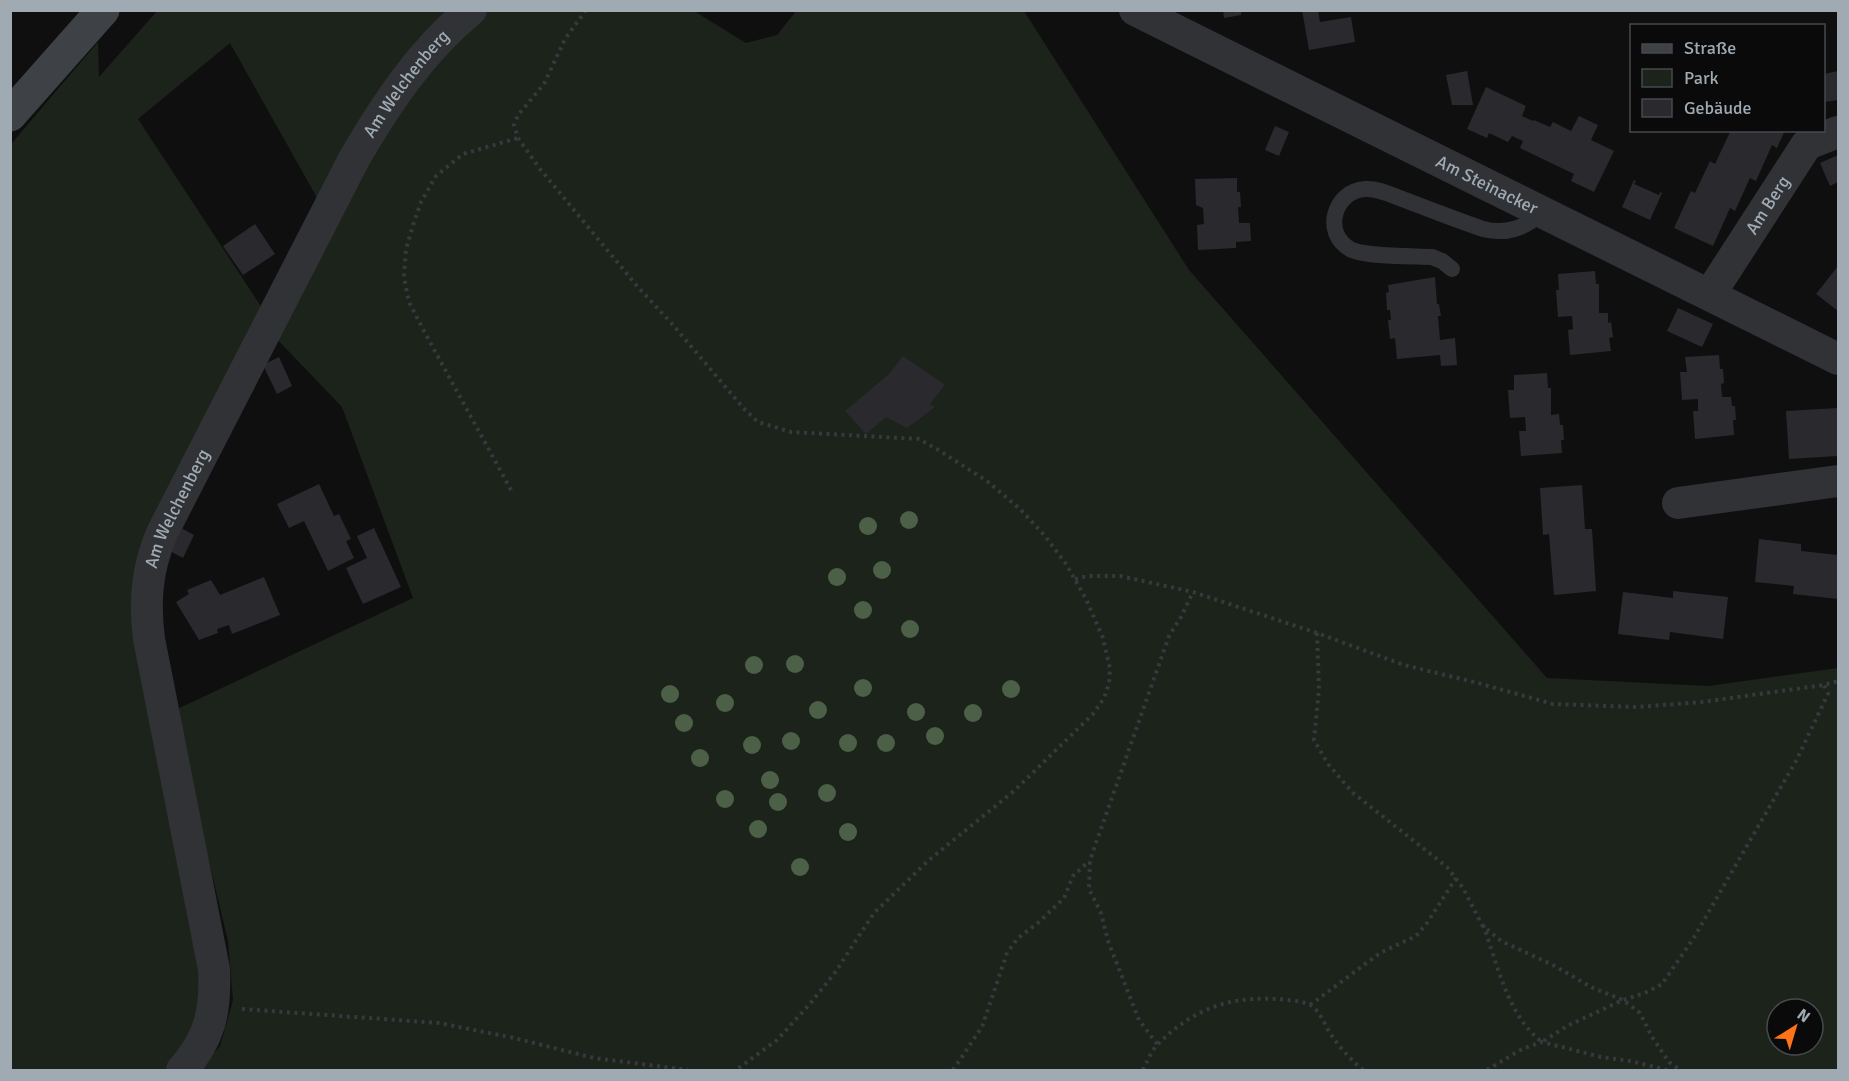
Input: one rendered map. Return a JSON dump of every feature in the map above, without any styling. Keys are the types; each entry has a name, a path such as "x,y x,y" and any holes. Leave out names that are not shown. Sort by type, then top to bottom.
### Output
{"main road":[{"path":"10,115 98,12"}],"street":[{"name":"Am Welchenberg","path":"182,1071 205,1038 214,1008 214,969 149,639 146,609 149,568 162,533 354,159 413,70 471,10"},
{"name":"Am Steinacker","path":"1136,10 1839,359"},
{"name":"Am Berg","path":"1710,294 1807,144 1839,132"},
{"path":"1678,503 1839,481"}],"lane":[{"path":"1452,268 1432,257 1361,252 1348,248 1334,229 1334,215 1341,200 1356,190 1376,190 1483,230 1501,232 1522,227 1543,212"}],"path":[{"path":"586,10 565,39 544,84 518,116 514,125 518,138 540,169 637,286 758,422 791,432 912,438 926,442 987,481 1010,499 1045,536 1075,579 1103,638 1110,669 1109,684 1104,698 1093,714 1014,791 929,860 874,914 834,974 809,1005 777,1040 736,1071"},
{"path":"511,490 424,333 409,302 404,277 406,249 414,222 421,202 436,176 463,154 518,138"},
{"path":"1075,579 1088,576 1120,576 1193,592 1404,665 1553,704 1637,707 1702,702 1839,681"},
{"path":"1157,1044 1139,1020 1108,941 1101,913 1089,889 1090,860 1169,636 1181,618 1193,592"},
{"path":"1317,633 1319,690 1314,740 1328,764 1353,793 1447,867 1456,879 1482,925 1509,998 1530,1032 1542,1041 1667,1071"},
{"path":"1487,1071 1522,1049 1542,1041 1567,1026 1662,984 1694,939 1796,761 1828,694 1824,685"},
{"path":"953,1071 982,1027 1007,953 1017,939 1064,898 1073,876 1090,860"},
{"path":"1310,1005 1380,953 1416,936 1456,879"},
{"path":"1482,925 1501,941 1553,965 1593,988 1623,1000 1640,1012 1652,1037 1669,1062 1680,1071"},
{"path":"1143,1071 1157,1044 1187,1018 1210,1007 1264,999 1293,1000 1310,1005 1319,1013 1330,1033 1348,1057 1363,1071"},
{"path":"214,1008 439,1023 594,1058 688,1071"}],"green space":[{"path":"486,10 694,11 746,43 777,35 796,11 1024,11 1189,270 1547,678 1708,686 1838,668 1838,1070 199,1070 220,1046 233,1000 228,941 173,711 413,598 342,407 273,335 409,88"},
{"path":"157,11 463,11 320,203 230,43 138,119 264,311 152,539 206,1002 171,1070 11,1070 11,144 98,42 99,77"}],"building":[{"path":"1223,10 1241,10 1241,15 1224,18"},
{"path":"1302,10 1318,10 1320,22 1351,17 1355,42 1309,50"},
{"path":"1467,71 1473,105 1452,105 1446,75"},
{"path":"1838,71 1838,100 1825,102 1825,74"},
{"path":"1486,87 1526,106 1522,116 1550,127 1553,122 1571,131 1579,116 1598,125 1591,140 1614,151 1594,192 1571,181 1574,174 1520,148 1523,141 1512,136 1508,142 1489,133 1487,138 1467,129"},
{"path":"1275,126 1289,132 1279,156 1265,150"},
{"path":"1730,132 1784,132 1777,148 1772,145 1756,181 1750,178 1735,211 1730,208 1713,246 1674,228 1691,191 1695,193 1710,161 1715,164"},
{"path":"1838,155 1838,182 1830,186 1820,163"},
{"path":"1237,178 1237,192 1240,192 1241,207 1238,207 1239,223 1250,223 1251,241 1236,242 1236,248 1198,250 1197,225 1204,224 1203,208 1196,205 1195,179"},
{"path":"1634,180 1636,181 1634,184 1659,195 1660,192 1662,193 1650,220 1622,207"},
{"path":"255,224 275,254 243,275 223,246"},
{"path":"1838,266 1838,311 1816,294"},
{"path":"1595,271 1596,284 1599,284 1599,313 1608,313 1608,323 1611,322 1613,337 1609,338 1611,351 1570,355 1568,330 1573,329 1572,316 1558,317 1556,290 1559,290 1558,274"},
{"path":"1435,277 1437,304 1439,304 1441,316 1438,316 1440,340 1455,338 1457,365 1441,366 1440,355 1397,359 1395,338 1390,339 1388,320 1391,320 1390,310 1387,310 1386,293 1389,292 1388,285"},
{"path":"1678,308 1713,324 1702,347 1667,331"},
{"path":"1719,355 1724,383 1721,384 1722,397 1731,397 1732,406 1735,406 1734,435 1695,439 1693,411 1698,411 1698,399 1682,400 1680,372 1687,372 1685,357"},
{"path":"903,356 945,385 930,404 935,407 907,428 886,417 866,434 845,411 889,374"},
{"path":"279,357 292,386 277,394 263,365"},
{"path":"1547,373 1548,388 1551,388 1551,415 1559,414 1560,425 1563,425 1562,453 1521,456 1519,431 1526,431 1525,417 1510,418 1508,390 1514,390 1514,375"},
{"path":"1838,408 1838,456 1789,459 1786,411"},
{"path":"319,484 334,516 339,514 351,539 346,541 354,558 328,571 304,521 289,528 277,504"},
{"path":"1582,485 1585,529 1592,529 1596,591 1554,595 1549,534 1543,535 1540,488"},
{"path":"179,527 194,535 183,558 168,550"},
{"path":"374,528 401,587 363,604 346,568 367,558 357,536"},
{"path":"1759,539 1801,544 1801,551 1838,555 1838,599 1793,594 1794,586 1755,582"},
{"path":"264,577 280,615 232,634 229,625 217,629 218,633 199,640 176,602 189,594 187,590 211,580 220,595"},
{"path":"1673,591 1728,597 1723,639 1670,632 1669,640 1618,634 1623,592 1673,598"}]}
